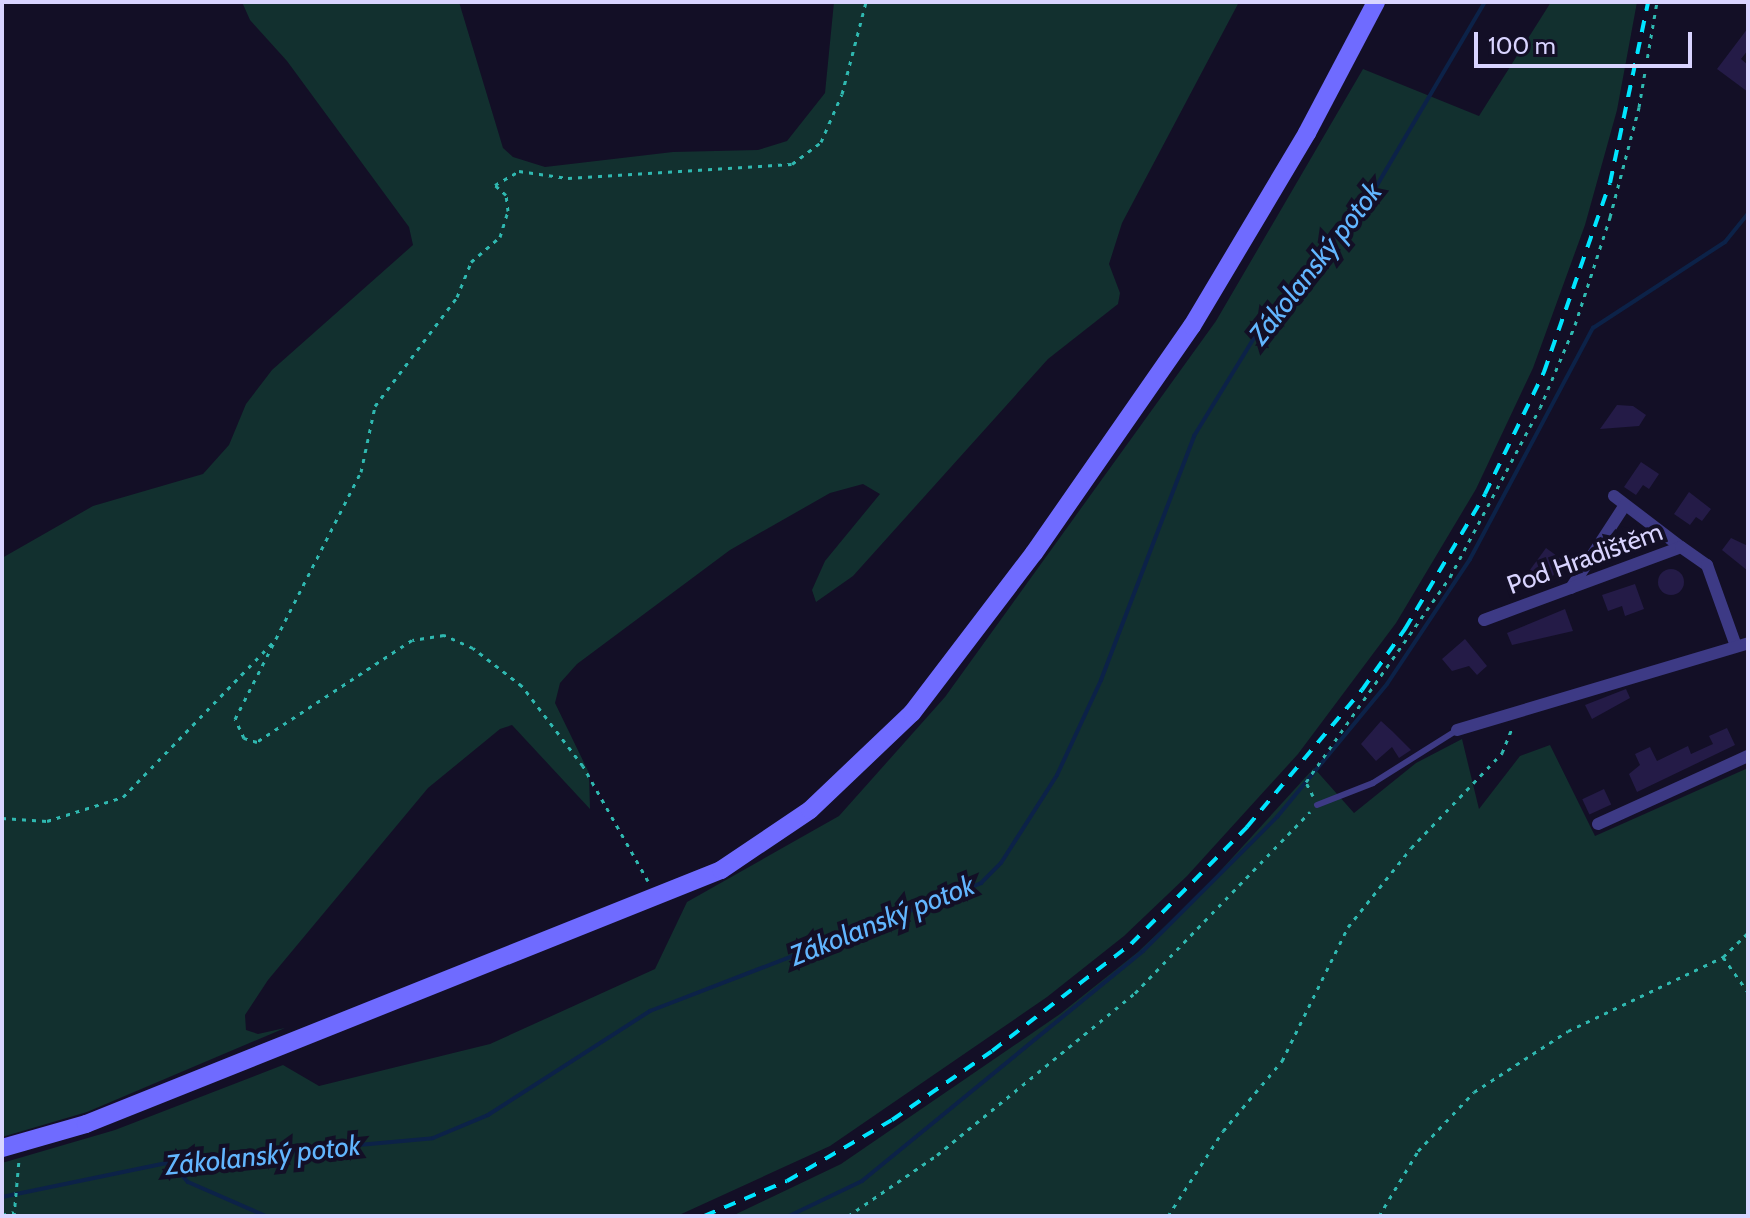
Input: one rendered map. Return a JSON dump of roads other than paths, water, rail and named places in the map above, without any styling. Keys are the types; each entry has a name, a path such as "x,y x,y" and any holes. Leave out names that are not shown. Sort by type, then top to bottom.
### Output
{"main road":[{"path":"10,1147 86,1124 721,870 766,844 866,761 912,713 1034,553 1192,326 1307,133 1376,2"}],"street":[{"path":"1614,496 1681,547"},
{"path":"1571,588 1625,505"},
{"name":"Pod Hradištěm","path":"1457,730 1742,644 1707,565 1681,547 1484,620"},
{"path":"1598,824 1748,756"}],"lane":[{"path":"1317,805 1373,783 1457,730"}],"waterway":[{"name":"Zákolanský potok","path":"2,1197 171,1162 433,1138 488,1115 650,1011 981,883 1001,863 1057,775 1101,680 1194,436 1265,320 1373,192 1485,2"},
{"path":"789,1216 862,1181 1143,951 1277,817 1387,684 1470,559 1593,328 1725,242 1748,214"},
{"path":"171,1162 188,1182 266,1216"}],"railway":[{"path":"704,1216 787,1181 892,1120 992,1051 1131,944 1247,827 1362,690 1405,629 1485,494 1544,372 1610,183 1648,2"}]}
